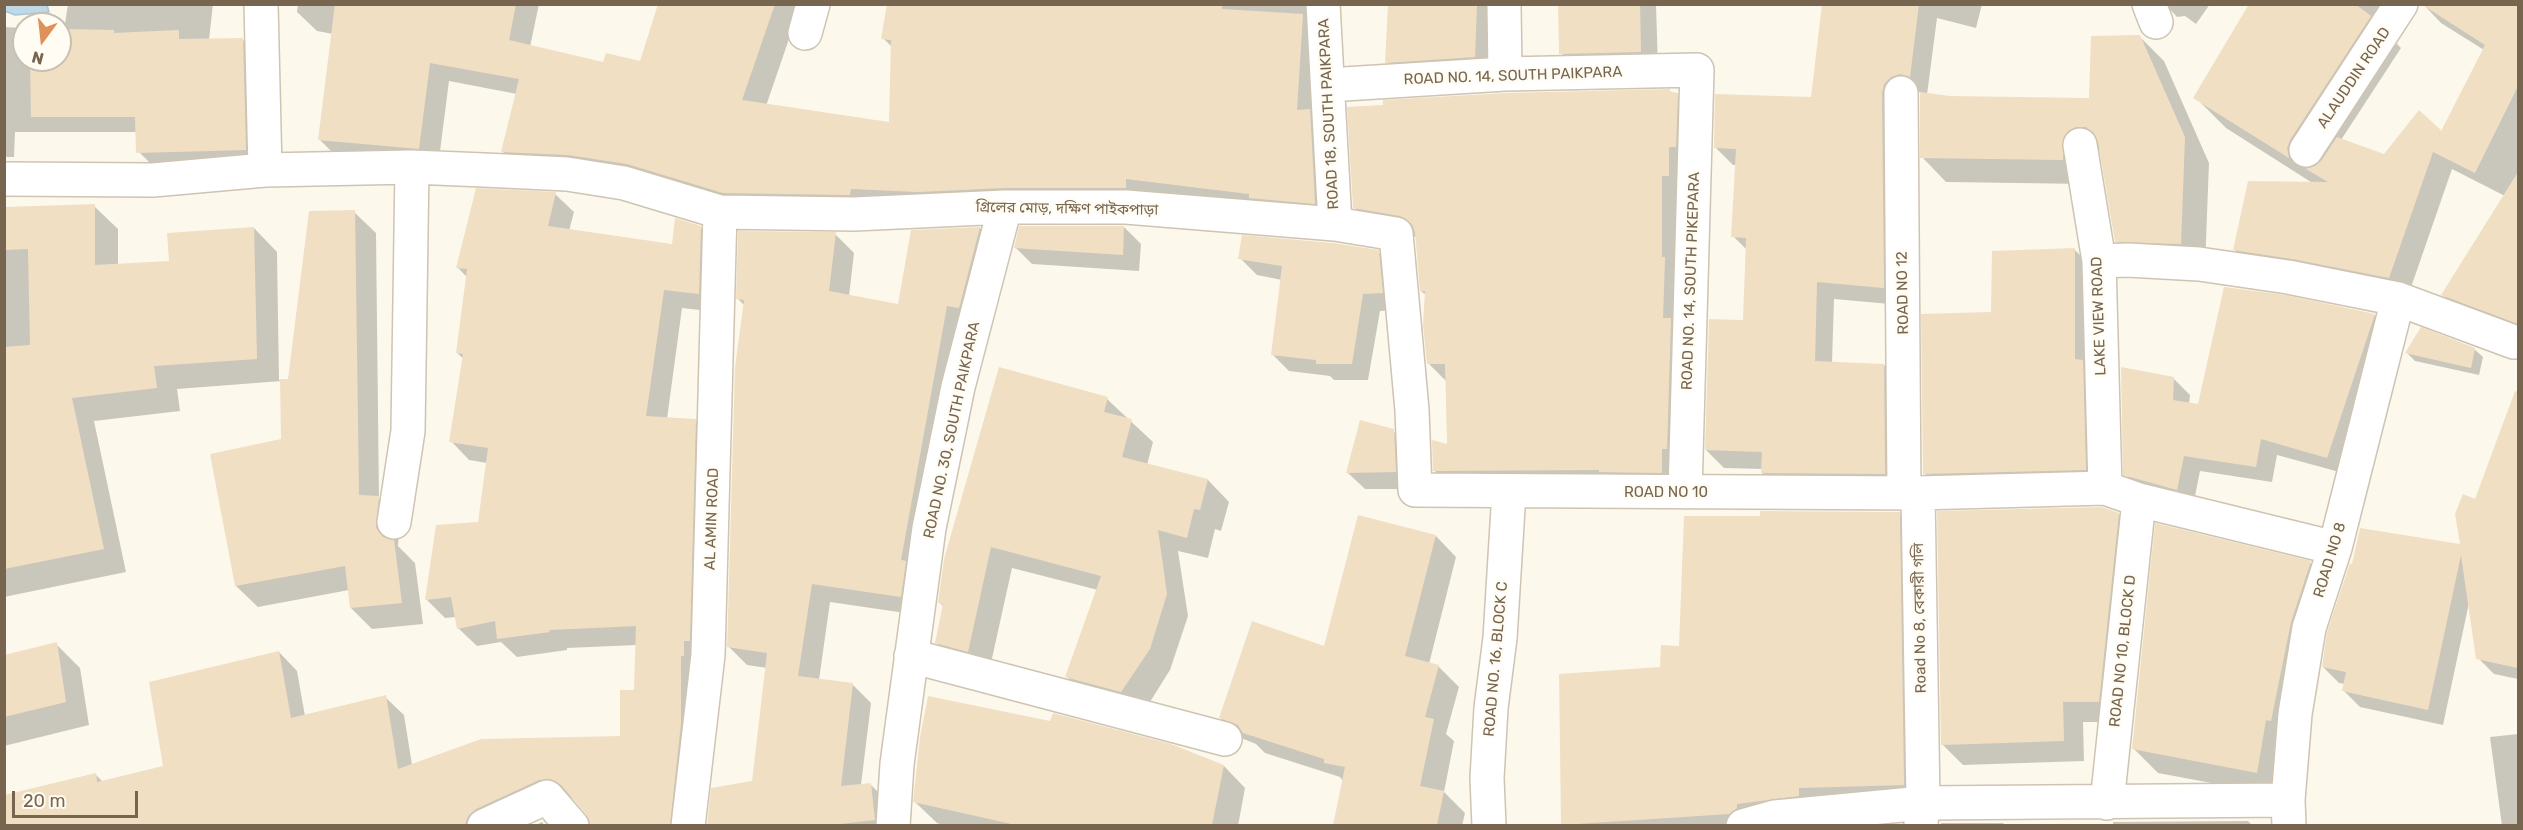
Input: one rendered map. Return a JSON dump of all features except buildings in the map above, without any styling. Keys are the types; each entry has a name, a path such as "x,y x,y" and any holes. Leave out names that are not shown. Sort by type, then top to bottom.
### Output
{"street":[{"path":"261,4 264,170"},
{"name":"ROAD 18, SOUTH PAIKPARA","path":"1323,4 1335,224"},
{"path":"1504,4 1505,74"},
{"name":"ALAUDDIN ROAD","path":"2306,150 2401,4"},
{"name":"ROAD NO. 14, SOUTH PAIKPARA","path":"1328,85 1505,74 1697,70"},
{"name":"ROAD NO. 14, SOUTH PIKEPARA","path":"1685,492 1697,70"},
{"name":"ROAD NO 12","path":"1901,93 1911,493"},
{"name":"LAKE VIEW ROAD","path":"2080,145 2099,261 2105,488"},
{"path":"394,522 408,431 412,167"},
{"name":"গ্রিলের মোড়, দক্ষিণ পাইকপাড়া","path":"4,178 153,180 264,170 412,167 567,174 624,183 720,212 854,214 1005,207 1126,207 1335,224 1396,234 1412,410 1415,490"},
{"name":"ROAD NO. 30, SOUTH PAIKPARA","path":"893,825 897,764 929,528 958,387 1005,207"},
{"name":"AL AMIN ROAD","path":"688,825 708,655 720,212"},
{"path":"2099,261 2128,260 2199,264 2288,277 2398,299 2514,342"},
{"name":"ROAD NO 8","path":"2289,813 2295,714 2309,628 2335,548 2398,299"},
{"path":"1911,493 2105,488 2139,500 2335,548"},
{"name":"ROAD NO 10","path":"1415,490 1911,493"},
{"name":"ROAD NO. 16, BLOCK C","path":"1489,825 1487,778 1491,708 1500,638 1509,492"},
{"name":"Road No 8, বেকারী গলি","path":"1911,493 1922,814"},
{"name":"ROAD NO 10, BLOCK D","path":"2107,802 2139,500"},
{"path":"911,656 1226,739"},
{"path":"484,825 547,797 572,825"},
{"path":"1743,825 1775,817 1922,814 2107,802 2289,813"}],"water":[{"path":"5,5 47,5 49,12 12,14 5,11"}]}
